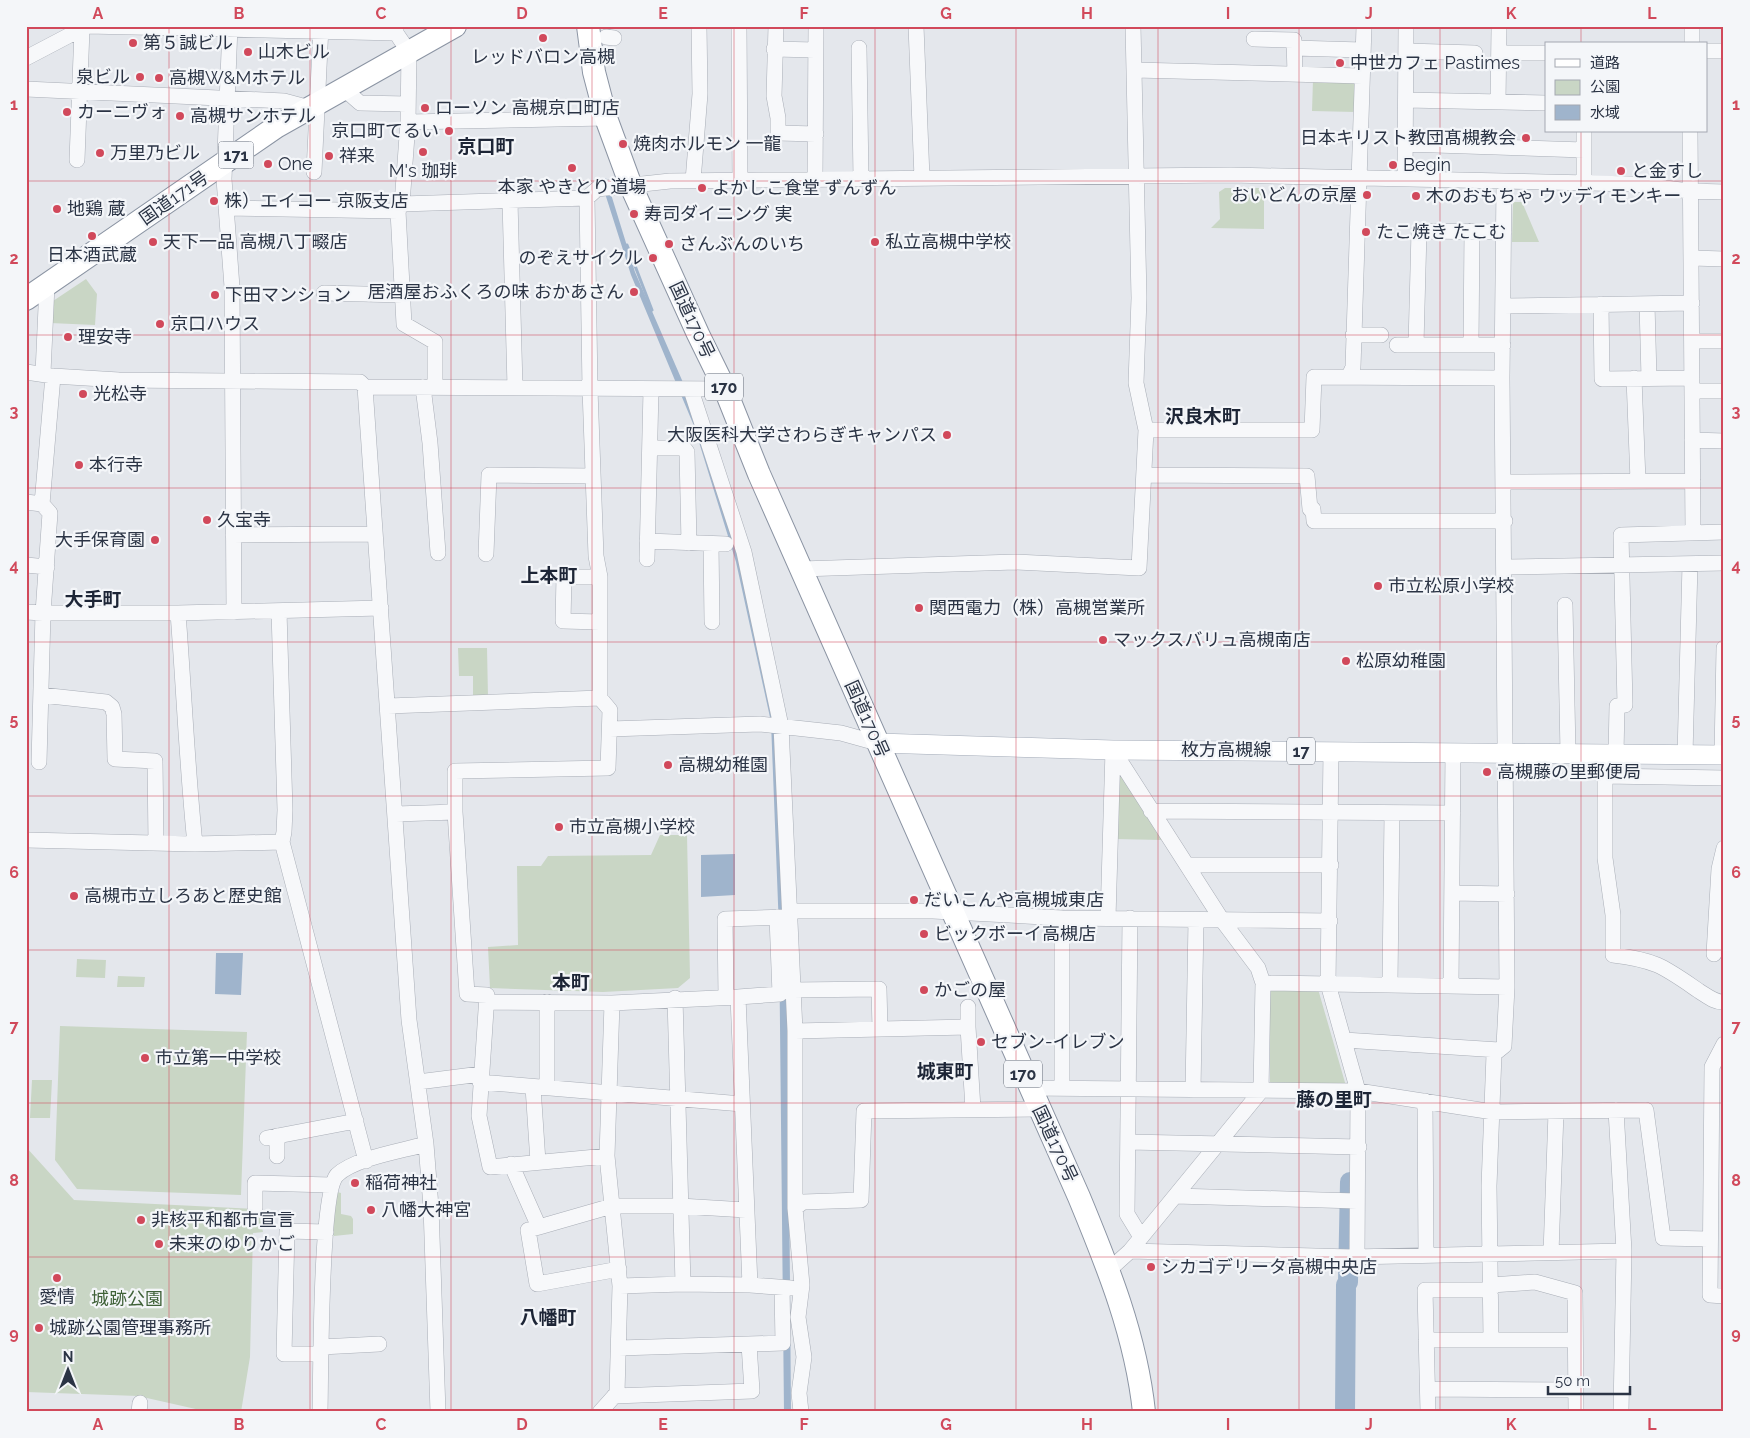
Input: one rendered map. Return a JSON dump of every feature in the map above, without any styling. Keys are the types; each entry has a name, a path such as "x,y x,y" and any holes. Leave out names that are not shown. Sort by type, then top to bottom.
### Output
{"highway":[{"name":"国道171号","path":"26,299 224,163 313,106 455,26"},
{"name":"国道170号","path":"603,34 594,72 606,118 614,187 698,334 725,389 759,474 1029,1088 1040,1109 1109,1270 1133,1344 1140,1375 1144,1412"}],"main road":[{"name":"枚方高槻線","path":"877,743 1113,750 1568,753 1608,766 1685,755 1723,755"}],"street":[{"path":"693,181 700,94 699,26"},
{"path":"739,26 740,180"},
{"path":"776,26 774,96 778,118 778,133 816,134"},
{"path":"815,179 816,26"},
{"path":"916,26 922,178"},
{"path":"801,569 1015,562 1138,568 1146,430 1136,383 1139,298 1138,176 1133,26"},
{"path":"1349,376 1353,367 1364,26"},
{"path":"1405,179 1406,26"},
{"path":"1692,26 1692,42"},
{"path":"77,160 85,27"},
{"path":"26,58 85,27 396,30 409,52 408,122 400,208 404,324 435,342 429,387 430,443 438,553"},
{"path":"230,28 224,163 232,287 234,612"},
{"path":"1498,102 1499,29"},
{"path":"314,172 313,106 320,30"},
{"path":"1254,39 1294,40 1295,74"},
{"path":"859,48 861,179"},
{"path":"1294,48 1362,50"},
{"path":"774,49 815,50"},
{"path":"1406,51 1475,53"},
{"path":"1708,51 1724,51"},
{"path":"1499,53 1545,53"},
{"path":"1135,70 1362,76"},
{"path":"343,88 360,103 407,104"},
{"path":"26,89 284,101 313,106"},
{"path":"1406,100 1545,103"},
{"path":"408,122 606,118"},
{"path":"1584,132 1584,183"},
{"path":"1690,132 1689,191 1692,258 1694,532"},
{"path":"1406,144 1584,150"},
{"path":"226,208 400,208 588,198 597,189 693,181 815,179 1138,176 1359,177 1633,184 1689,191 1724,192"},
{"path":"1491,1339 1489,1253 1494,1054 1504,1046 1507,987 1506,567 1502,378 1504,182"},
{"path":"588,198 590,389 596,556 600,577 600,698 610,710 608,768 455,771 455,812 467,994 487,995 479,1116 490,1167 607,1156"},
{"path":"510,201 515,387"},
{"path":"1416,345 1419,231 1504,232"},
{"path":"1471,345 1472,231"},
{"path":"1692,258 1724,259"},
{"path":"42,504 48,375 47,285"},
{"path":"324,293 403,295"},
{"path":"1503,306 1692,303"},
{"path":"1601,304 1602,379 1641,378 1724,391"},
{"path":"1638,481 1641,378 1647,304"},
{"path":"1353,335 1381,335"},
{"path":"1692,341 1724,341"},
{"path":"1397,345 1503,345"},
{"path":"26,372 119,380 360,382 366,387 725,389"},
{"path":"1146,430 1312,430 1314,377 1349,376 1357,379 1502,378"},
{"path":"366,387 374,534 396,814 409,1020 426,1144 433,1237 438,1412"},
{"path":"647,559 651,390"},
{"path":"686,390 744,552 781,726 786,915 795,1031 795,1208 802,1289 798,1317 804,1357 800,1393 801,1412"},
{"path":"1692,440 1724,441"},
{"path":"650,448 684,448 687,452 689,543"},
{"path":"486,554 489,475 593,476"},
{"path":"1144,475 1307,476 1310,509 1314,509 1314,521 1505,521"},
{"path":"1504,482 1693,481"},
{"path":"26,502 42,504 50,513 43,613 39,762"},
{"path":"1724,532 1621,535 1625,705 1616,706 1608,766 1605,858 1613,915 1613,955 1649,960 1662,966 1707,996 1720,1003 1724,1002"},
{"path":"233,535 374,534"},
{"path":"647,541 718,544 712,622"},
{"path":"1506,567 1724,563"},
{"path":"1685,755 1690,564"},
{"path":"26,565 47,567"},
{"path":"600,577 564,577 563,621 600,622"},
{"path":"1565,605 1568,753"},
{"path":"26,612 178,613 381,608"},
{"path":"279,611 285,810 282,842 366,1161"},
{"path":"178,613 186,710 186,754 195,844"},
{"path":"1723,755 1724,648"},
{"path":"40,695 106,702 112,707 114,714 115,759 156,761 156,843"},
{"path":"388,706 600,698"},
{"path":"610,729 760,724 841,733 877,743"},
{"path":"1109,1270 1130,1251 1260,1091 1263,983 1258,968 1222,920 1113,750"},
{"path":"1108,918 1113,750"},
{"path":"1332,751 1325,812 1324,984 1344,1040 1353,1091 1354,1147 1351,1257"},
{"path":"1451,985 1454,752"},
{"path":"1608,766 1724,778"},
{"path":"1151,811 1453,813"},
{"path":"396,814 455,812"},
{"path":"1390,983 1392,813"},
{"path":"26,840 195,844 282,842"},
{"path":"1714,954 1719,869 1724,848"},
{"path":"1188,865 1325,865"},
{"path":"1452,893 1507,894"},
{"path":"750,1285 742,1104 725,919 786,915 952,912 1062,918 1325,921"},
{"path":"487,1002 612,1003 675,998 780,994 786,915"},
{"path":"1062,918 1062,1087"},
{"path":"1130,918 1127,1214 1141,1237"},
{"path":"1193,1090 1196,920"},
{"path":"1263,983 1390,983 1507,987"},
{"path":"793,990 879,989 880,1029"},
{"path":"675,998 683,1284"},
{"path":"538,1162 540,1088 547,1002"},
{"path":"600,1412 617,1392 619,1348 619,1269 607,1156 612,1003"},
{"path":"968,1007 973,1109"},
{"path":"795,1031 968,1027"},
{"path":"1344,1040 1499,1050"},
{"path":"1724,1044 1712,1067 1708,1239 1710,1295 1724,1296"},
{"path":"418,1082 481,1078 540,1088 742,1104"},
{"path":"1029,1088 1353,1091 1493,1112 1646,1110 1663,1238 1708,1239"},
{"path":"1425,1101 1426,1255"},
{"path":"795,1208 803,1202 861,1200 864,1111 1040,1109"},
{"path":"1616,1110 1624,1251 1621,1412"},
{"path":"1552,1252 1556,1112"},
{"path":"277,1156 272,1137 356,1121"},
{"path":"1128,1142 1354,1147"},
{"path":"320,1412 326,1232 331,1185 334,1178 344,1169 426,1144"},
{"path":"512,1164 539,1227"},
{"path":"255,1208 255,1183 331,1185"},
{"path":"1175,1196 1352,1201"},
{"path":"619,1269 536,1284 528,1230 612,1206 680,1206 746,1210"},
{"path":"326,1232 286,1231 284,1354 379,1344"},
{"path":"1130,1251 1351,1257 1624,1251"},
{"path":"1428,1412 1425,1290 1491,1287 1535,1282 1575,1293 1576,1412"},
{"path":"620,1286 683,1284 750,1285 802,1289"},
{"path":"619,1348 782,1343 782,1288"},
{"path":"1426,1340 1576,1340"},
{"path":"614,1396 752,1391 749,1344"},
{"path":"1428,1388 1576,1390"}],"green space":[{"path":"1313,80 1350,80 1356,85 1355,112 1312,111"},
{"path":"1225,188 1264,188 1264,229 1211,228 1220,219 1219,192"},
{"path":"1513,202 1522,202 1539,242 1512,242"},
{"path":"86,279 97,294 95,325 50,323 50,303"},
{"path":"458,648 487,648 488,697 473,697 473,676 459,676"},
{"path":"1116,776 1121,776 1162,840 1115,839"},
{"path":"660,835 687,835 690,978 678,988 603,992 490,988 488,947 518,945 517,866 541,866 548,856 651,855"},
{"path":"77,959 106,960 105,978 76,977"},
{"path":"118,976 145,977 144,987 117,987"},
{"path":"1274,988 1318,989 1346,1086 1273,1085 1270,1082 1270,992"},
{"path":"60,1026 247,1032 241,1195 77,1189 55,1160"},
{"path":"32,1080 52,1080 50,1118 30,1118"},
{"name":"城跡公園","path":"26,1147 74,1200 258,1209 263,1232 253,1233 250,1357 241,1412 209,1412 138,1396 26,1392"},
{"path":"337,1192 341,1193 341,1214 351,1216 353,1219 353,1234 334,1236 332,1233"}],"water":[{"path":"606,178 635,272 688,394 729,518 777,718 788,1037 791,1412 784,1412 779,929 771,722 736,562 694,426 631,275 602,184 602,179"},
{"path":"735,854 735,895 701,897 701,855"},
{"path":"216,953 243,953 241,995 215,994"}],"waterway":[{"path":"627,245 652,310"},
{"path":"1345,1412 1346,1285 1348,1282 1350,1182"}],"place":[{"name":"レッドバロン高槻","path":"543,38"},
{"name":"第５誠ビル","path":"133,43"},
{"name":"山木ビル","path":"248,52"},
{"name":"中世カフェ Pastimes","path":"1340,63"},
{"name":"泉ビル","path":"140,77"},
{"name":"高槻W&Mホテル","path":"159,78"},
{"name":"ローソン 高槻京口町店","path":"425,108"},
{"name":"カーニヴォ","path":"67,112"},
{"name":"高槻サンホテル","path":"180,116"},
{"name":"京口町てるい","path":"449,131"},
{"name":"日本キリスト教団髙槻教会","path":"1526,138"},
{"name":"焼肉ホルモン 一龍","path":"623,144"},
{"name":"M's 珈琲","path":"423,152"},
{"name":"万里乃ビル","path":"100,153"},
{"name":"祥来","path":"329,156"},
{"name":"One","path":"268,164"},
{"name":"Begin","path":"1393,165"},
{"name":"本家 やきとり道場","path":"572,168"},
{"name":"と金すし","path":"1621,171"},
{"name":"よかしこ食堂 ずんずん","path":"702,188"},
{"name":"おいどんの京屋","path":"1367,195"},
{"name":"木のおもちゃ ウッディモンキー","path":"1416,196"},
{"name":"株）エイコー 京阪支店","path":"214,201"},
{"name":"地鶏 蔵","path":"57,209"},
{"name":"寿司ダイニング 実","path":"634,214"},
{"name":"たこ焼き たこむ","path":"1366,232"},
{"name":"日本酒武蔵","path":"92,236"},
{"name":"天下一品 高槻八丁畷店","path":"153,242"},
{"name":"私立高槻中学校","path":"875,242"},
{"name":"さんぶんのいち","path":"669,244"},
{"name":"のぞえサイクル","path":"653,258"},
{"name":"居酒屋おふくろの味 おかあさん","path":"634,292"},
{"name":"下田マンション","path":"215,295"},
{"name":"京口ハウス","path":"160,324"},
{"name":"理安寺","path":"68,337"},
{"name":"光松寺","path":"83,394"},
{"name":"大阪医科大学さわらぎキャンパス","path":"947,435"},
{"name":"本行寺","path":"79,465"},
{"name":"久宝寺","path":"207,520"},
{"name":"大手保育園","path":"155,540"},
{"name":"市立松原小学校","path":"1378,586"},
{"name":"関西電力（株）高槻営業所","path":"919,608"},
{"name":"マックスバリュ高槻南店","path":"1103,640"},
{"name":"松原幼稚園","path":"1346,661"},
{"name":"高槻幼稚園","path":"668,765"},
{"name":"高槻藤の里郵便局","path":"1487,772"},
{"name":"市立高槻小学校","path":"559,827"},
{"name":"高槻市立しろあと歴史館","path":"74,896"},
{"name":"だいこんや高槻城東店","path":"914,900"},
{"name":"ビックボーイ高槻店","path":"924,934"},
{"name":"かごの屋","path":"924,990"},
{"name":"セブン-イレブン","path":"981,1042"},
{"name":"市立第一中学校","path":"145,1058"},
{"name":"稲荷神社","path":"355,1183"},
{"name":"八幡大神宮","path":"371,1210"},
{"name":"非核平和都市宣言","path":"141,1220"},
{"name":"未来のゆりかご","path":"159,1244"},
{"name":"シカゴデリータ高槻中央店","path":"1151,1267"},
{"name":"愛情","path":"57,1278"},
{"name":"城跡公園管理事務所","path":"39,1328"}],"district":[{"name":"京口町","path":"486,146"},
{"name":"沢良木町","path":"1203,416"},
{"name":"上本町","path":"549,575"},
{"name":"大手町","path":"93,599"},
{"name":"本町","path":"571,982"},
{"name":"城東町","path":"945,1071"},
{"name":"藤の里町","path":"1334,1099"},
{"name":"八幡町","path":"548,1317"}]}
